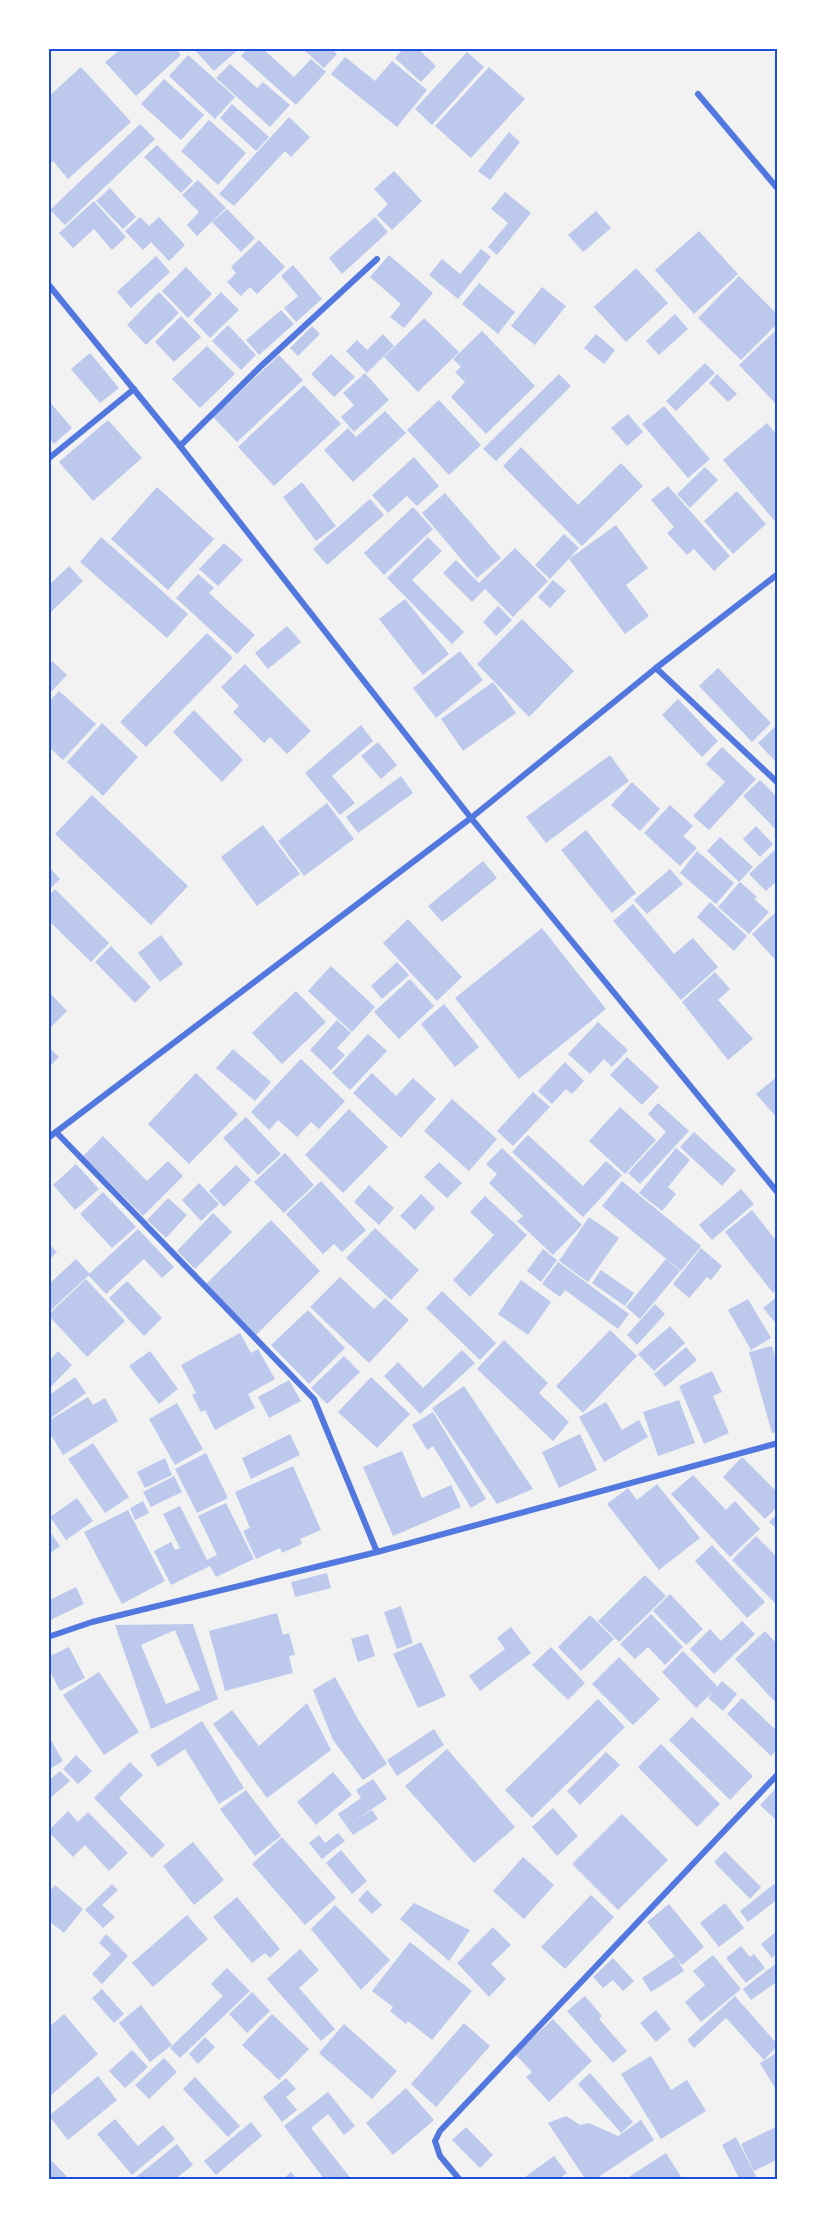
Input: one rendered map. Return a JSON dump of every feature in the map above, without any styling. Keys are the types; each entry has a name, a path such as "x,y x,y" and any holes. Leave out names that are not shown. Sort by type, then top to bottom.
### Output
{"street":[{"path":"698,94 778,189"},
{"path":"180,446 260,367 377,259"},
{"path":"48,284 180,446 471,818 778,1192"},
{"path":"48,459 134,389"},
{"path":"48,1138 471,818 778,574"},
{"path":"657,668 778,783"},
{"path":"56,1132 314,1400 377,1552"},
{"path":"48,1636 377,1552 778,1443"},
{"path":"460,2180 440,2156 435,2141 440,2131 778,1774"}],"building":[{"path":"122,48 175,48 181,55 136,96 105,62"},
{"path":"193,48 240,48 214,71"},
{"path":"248,48 262,48 294,77 311,59 326,72 296,105 241,56"},
{"path":"302,48 330,48 337,54 324,68"},
{"path":"404,48 417,48 436,66 421,82 395,58"},
{"path":"467,52 484,67 432,125 415,109"},
{"path":"188,55 235,97 215,119 169,76"},
{"path":"345,57 375,81 392,61 427,90 397,127 331,74"},
{"path":"230,64 257,88 263,82 290,105 270,127 216,78"},
{"path":"81,67 131,122 68,179 53,161 48,165 48,97"},
{"path":"489,67 525,99 471,158 435,126"},
{"path":"164,79 204,115 181,140 141,104"},
{"path":"232,104 269,137 256,151 220,118"},
{"path":"289,117 310,137 291,157 285,151 234,206 219,194"},
{"path":"209,120 246,153 218,185 181,151"},
{"path":"140,124 155,139 65,225 50,210"},
{"path":"509,132 520,142 490,180 478,171"},
{"path":"157,145 193,181 181,193 144,157"},
{"path":"394,171 422,201 392,230 377,215 388,204 374,189"},
{"path":"198,180 226,208 197,236 187,225 199,212 182,195"},
{"path":"110,188 136,217 123,229 96,201"},
{"path":"505,192 531,213 497,255 488,247 508,223 491,209"},
{"path":"94,201 126,237 112,250 94,229 73,248 59,233"},
{"path":"227,209 255,238 241,252 212,222"},
{"path":"596,211 611,228 583,252 568,235"},
{"path":"140,217 149,226 159,217 185,245 169,261 151,242 143,250 125,231"},
{"path":"375,217 388,232 342,274 329,258"},
{"path":"699,231 738,274 694,314 655,270"},
{"path":"259,240 285,267 257,294 250,287 241,296 227,282 236,273 231,267"},
{"path":"481,249 491,257 458,299 429,275 442,259 460,274"},
{"path":"389,255 433,293 404,328 390,317 401,304 370,277"},
{"path":"156,256 170,272 131,308 117,292"},
{"path":"293,265 322,299 296,322 284,308 298,296 281,276"},
{"path":"186,267 212,294 188,318 162,291"},
{"path":"636,268 668,303 626,342 594,307"},
{"path":"739,276 778,315 778,323 741,360 698,318"},
{"path":"479,283 515,312 498,334 462,304"},
{"path":"542,287 566,306 535,345 511,326"},
{"path":"159,292 179,313 146,345 127,325"},
{"path":"221,292 239,310 210,338 193,320"},
{"path":"281,310 294,324 259,355 246,340"},
{"path":"675,314 688,329 659,355 646,341"},
{"path":"181,316 201,337 174,362 155,342"},
{"path":"424,318 459,352 418,392 384,357"},
{"path":"228,325 256,355 241,370 212,341"},
{"path":"312,326 320,334 298,356 290,348"},
{"path":"778,328 778,402 776,404 739,365"},
{"path":"482,331 535,386 486,434 451,397 465,382 455,372 461,367 453,359"},
{"path":"383,334 394,346 367,373 346,351 357,340 367,350"},
{"path":"596,334 615,350 604,364 584,348"},
{"path":"207,346 235,374 200,408 172,379"},
{"path":"90,353 119,388 100,403 71,369"},
{"path":"331,354 355,377 334,397 311,374"},
{"path":"279,355 303,380 237,442 213,417"},
{"path":"705,363 715,373 676,411 666,401"},
{"path":"365,373 389,400 354,432 341,417 354,405 343,393"},
{"path":"559,374 571,386 496,461 483,449"},
{"path":"717,374 737,394 728,402 709,383"},
{"path":"304,385 341,424 274,486 238,447"},
{"path":"48,400 72,428 54,444 48,437"},
{"path":"439,400 481,445 449,475 407,430"},
{"path":"664,406 710,459 688,478 642,424"},
{"path":"385,411 406,433 353,482 324,450 348,428 356,437"},
{"path":"628,414 643,432 627,446 611,428"},
{"path":"108,420 142,458 93,501 59,462"},
{"path":"767,423 778,436 778,525 723,460"},
{"path":"521,447 578,505 621,463 643,486 582,546 503,466"},
{"path":"414,457 439,486 417,506 407,496 388,513 372,495"},
{"path":"705,467 718,480 690,508 677,494"},
{"path":"302,482 336,526 316,541 283,497"},
{"path":"668,486 730,556 714,571 694,549 687,555 667,533 674,527 651,500"},
{"path":"157,487 214,539 168,590 111,539"},
{"path":"737,491 766,524 733,554 704,521"},
{"path":"445,493 501,558 477,578 422,513"},
{"path":"370,499 384,515 327,565 313,549"},
{"path":"413,507 433,529 384,575 364,553"},
{"path":"616,525 648,568 626,585 649,616 625,634 569,559"},
{"path":"564,534 579,548 550,579 535,565"},
{"path":"101,537 188,614 167,638 80,562"},
{"path":"428,537 442,551 412,580 464,632 452,644 387,578"},
{"path":"224,543 243,560 218,586 199,569"},
{"path":"515,548 548,581 513,617 485,589 472,602 443,573 456,560 479,583"},
{"path":"69,566 83,581 48,615 48,586"},
{"path":"198,574 214,588 209,593 255,635 237,654 176,598"},
{"path":"553,580 566,591 550,608 538,597"},
{"path":"405,599 449,654 423,675 379,619"},
{"path":"498,606 512,620 496,636 483,622"},
{"path":"522,619 574,671 529,717 477,664"},
{"path":"287,626 301,642 268,669 255,653"},
{"path":"207,633 233,658 146,747 120,722"},
{"path":"460,651 483,680 436,718 413,688"},
{"path":"52,661 67,675 48,695 48,665"},
{"path":"245,664 311,731 287,754 270,737 264,743 233,712 239,706 221,687"},
{"path":"718,668 771,723 752,742 699,686"},
{"path":"493,682 516,713 463,751 441,719"},
{"path":"59,691 96,724 63,760 48,746 48,703"},
{"path":"678,699 718,741 702,757 662,715"},
{"path":"194,710 243,760 222,782 173,732"},
{"path":"102,723 138,757 103,796 67,762"},
{"path":"778,724 778,764 758,743"},
{"path":"361,725 373,741 332,776 355,803 340,815 305,773"},
{"path":"378,742 397,765 381,779 361,756"},
{"path":"722,747 756,779 709,830 693,816 725,782 706,764"},
{"path":"610,755 629,781 546,843 526,817"},
{"path":"401,776 413,793 358,833 346,817"},
{"path":"760,780 778,798 778,832 743,796"},
{"path":"632,782 660,809 640,831 611,805"},
{"path":"92,795 188,886 151,925 55,834"},
{"path":"327,803 354,839 304,876 278,841"},
{"path":"670,805 693,826 683,836 697,848 680,866 644,833"},
{"path":"263,825 300,874 257,906 221,857"},
{"path":"756,826 773,844 760,857 743,839"},
{"path":"586,830 636,893 612,913 561,850"},
{"path":"720,837 753,867 739,882 707,851"},
{"path":"778,847 778,880 766,891 749,874"},
{"path":"697,851 734,883 716,904 680,873"},
{"path":"483,861 497,878 442,922 428,906"},
{"path":"48,866 60,879 48,891"},
{"path":"670,869 683,884 647,914 634,900"},
{"path":"740,882 769,912 749,934 718,907"},
{"path":"55,889 109,943 91,962 48,920 48,896"},
{"path":"710,902 747,936 734,951 697,917"},
{"path":"633,904 674,954 693,938 718,967 681,1000 613,921"},
{"path":"778,910 778,963 752,934"},
{"path":"408,919 462,977 437,1001 383,943"},
{"path":"542,928 606,1009 519,1079 455,998"},
{"path":"161,935 183,964 160,982 138,953"},
{"path":"111,946 151,987 135,1003 95,962"},
{"path":"397,962 409,975 382,999 371,986"},
{"path":"331,966 375,1007 352,1032 308,991"},
{"path":"715,972 730,989 718,1000 753,1039 728,1060 682,1002"},
{"path":"410,979 434,1006 399,1039 374,1012"},
{"path":"48,991 67,1011 48,1030"},
{"path":"296,991 326,1022 282,1064 252,1033"},
{"path":"444,1004 479,1047 455,1067 421,1024"},
{"path":"337,1020 351,1033 337,1048 345,1055 331,1070 310,1050"},
{"path":"598,1022 628,1050 612,1067 604,1059 590,1074 568,1054"},
{"path":"368,1034 387,1051 350,1090 332,1073"},
{"path":"48,1046 59,1057 48,1068"},
{"path":"233,1049 271,1082 255,1101 216,1068"},
{"path":"627,1057 659,1087 642,1105 610,1075"},
{"path":"301,1059 345,1101 319,1129 311,1122 297,1137 278,1120 269,1130 251,1112"},
{"path":"565,1062 584,1081 572,1094 566,1089 552,1104 538,1091"},
{"path":"196,1073 238,1114 189,1164 148,1124"},
{"path":"372,1073 396,1096 413,1078 436,1099 401,1138 353,1093"},
{"path":"778,1076 778,1119 756,1094"},
{"path":"533,1092 550,1107 513,1146 497,1131"},
{"path":"452,1099 497,1139 469,1171 424,1131"},
{"path":"658,1103 689,1131 640,1184 628,1173 666,1132 648,1114"},
{"path":"620,1107 656,1140 625,1174 589,1141"},
{"path":"349,1109 388,1147 343,1193 305,1155"},
{"path":"246,1117 281,1154 258,1175 223,1138"},
{"path":"694,1132 736,1170 722,1186 680,1147"},
{"path":"528,1135 583,1186 606,1161 622,1175 583,1217 512,1152"},
{"path":"103,1136 147,1181 168,1161 183,1176 143,1216 83,1156"},
{"path":"502,1148 582,1225 553,1255 517,1221 523,1216 489,1183 497,1174 486,1164"},
{"path":"676,1148 690,1160 668,1187 676,1194 662,1211 639,1193"},
{"path":"285,1153 314,1185 284,1213 254,1182"},
{"path":"439,1162 462,1183 447,1198 424,1177"},
{"path":"76,1164 99,1189 75,1210 53,1185"},
{"path":"236,1165 251,1180 224,1207 209,1191"},
{"path":"321,1181 366,1230 342,1252 334,1244 323,1254 286,1214"},
{"path":"622,1181 701,1246 681,1271 602,1206"},
{"path":"199,1183 219,1204 201,1221 182,1200"},
{"path":"369,1185 394,1208 379,1225 354,1202"},
{"path":"741,1189 754,1204 712,1240 699,1225"},
{"path":"103,1192 136,1227 112,1248 80,1214"},
{"path":"421,1194 435,1208 415,1230 400,1216"},
{"path":"485,1196 527,1235 470,1297 453,1280 494,1235 470,1212"},
{"path":"168,1198 187,1215 166,1238 147,1220"},
{"path":"752,1210 778,1243 778,1289 773,1293 725,1232"},
{"path":"213,1213 232,1232 195,1269 177,1251"},
{"path":"589,1217 619,1238 588,1282 559,1261"},
{"path":"271,1220 320,1271 255,1336 205,1285"},
{"path":"375,1228 419,1270 391,1300 346,1258"},
{"path":"138,1229 174,1267 162,1278 144,1259 106,1294 88,1275"},
{"path":"48,1243 57,1252 48,1261"},
{"path":"701,1248 722,1266 711,1280 707,1277 689,1298 673,1284"},
{"path":"543,1249 557,1260 541,1282 527,1271"},
{"path":"76,1259 90,1274 48,1313 48,1285"},
{"path":"666,1259 680,1271 640,1319 626,1307"},
{"path":"558,1262 629,1314 618,1329 565,1290 560,1297 542,1284"},
{"path":"601,1270 634,1293 625,1306 592,1283"},
{"path":"340,1277 374,1309 385,1298 409,1320 369,1363 310,1307"},
{"path":"86,1279 125,1321 87,1357 48,1315"},
{"path":"521,1280 551,1302 528,1335 498,1314"},
{"path":"127,1281 162,1318 144,1336 109,1298"},
{"path":"442,1291 496,1343 480,1360 426,1308"},
{"path":"778,1296 778,1326 763,1308"},
{"path":"748,1299 771,1338 751,1350 728,1310"},
{"path":"655,1304 665,1314 637,1345 627,1335"},
{"path":"308,1310 345,1348 309,1384 271,1345"},
{"path":"670,1326 685,1343 654,1371 638,1354"},
{"path":"610,1330 637,1356 583,1413 556,1386"},
{"path":"240,1333 251,1353 258,1349 275,1379 248,1394 255,1408 215,1430 205,1410 201,1412 192,1395 196,1393 181,1365"},
{"path":"504,1340 548,1383 539,1393 569,1422 553,1441 477,1369"},
{"path":"772,1346 778,1368 778,1432 772,1433 749,1352"},
{"path":"686,1347 697,1360 665,1387 654,1374"},
{"path":"462,1350 475,1363 420,1414 384,1376 398,1362 423,1388"},
{"path":"58,1351 72,1365 48,1390 48,1362"},
{"path":"150,1351 178,1389 159,1404 129,1366"},
{"path":"344,1356 360,1372 327,1404 311,1388"},
{"path":"712,1371 722,1392 713,1396 729,1433 704,1444 679,1386"},
{"path":"75,1377 86,1393 48,1420 48,1396"},
{"path":"371,1377 410,1414 377,1448 338,1412"},
{"path":"289,1380 301,1401 269,1418 258,1397"},
{"path":"464,1386 533,1489 497,1504 432,1408"},
{"path":"88,1397 93,1405 105,1398 118,1421 63,1455 48,1430 48,1421"},
{"path":"679,1400 695,1443 658,1456 643,1412"},
{"path":"606,1402 622,1430 639,1420 648,1437 604,1462 579,1417"},
{"path":"177,1403 203,1449 175,1465 149,1419"},
{"path":"433,1412 486,1499 471,1508 433,1446 427,1450 412,1425"},
{"path":"290,1434 300,1455 251,1479 242,1458"},
{"path":"580,1434 597,1470 559,1488 542,1452"},
{"path":"93,1443 129,1497 105,1513 68,1459"},
{"path":"402,1451 422,1498 451,1485 461,1507 393,1536 363,1467"},
{"path":"206,1453 228,1498 197,1513 175,1469"},
{"path":"742,1457 778,1493 778,1506 765,1519 723,1477"},
{"path":"165,1458 172,1475 145,1488 137,1472"},
{"path":"293,1466 321,1530 300,1539 302,1544 282,1553 280,1548 256,1559 243,1531 250,1528 235,1492"},
{"path":"693,1475 726,1510 735,1501 760,1529 730,1557 671,1494"},
{"path":"174,1476 182,1492 151,1507 143,1492"},
{"path":"657,1484 700,1538 659,1570 607,1504 628,1488 637,1500"},
{"path":"77,1498 93,1521 66,1540 50,1517"},
{"path":"143,1501 149,1513 135,1520 130,1508"},
{"path":"226,1503 254,1559 216,1577 210,1566 171,1585 154,1551 171,1542 175,1550 180,1548 163,1514 180,1506 207,1560 217,1555 198,1516"},
{"path":"128,1510 165,1581 122,1604 84,1532"},
{"path":"778,1513 778,1530 769,1522"},
{"path":"48,1529 60,1546 48,1555"},
{"path":"756,1536 778,1558 778,1606 732,1560"},
{"path":"712,1545 765,1602 747,1618 695,1561"},
{"path":"327,1573 331,1588 295,1597 291,1582"},
{"path":"645,1575 666,1596 619,1642 598,1621"},
{"path":"76,1587 84,1604 48,1621 48,1601"},
{"path":"670,1594 703,1629 686,1645 653,1611"},
{"path":"401,1606 413,1643 397,1649 384,1612"},
{"path":"277,1613 283,1635 289,1633 295,1655 289,1656 293,1673 225,1691 209,1631"},
{"path":"651,1614 683,1647 665,1665 648,1647 635,1659 620,1644"},
{"path":"590,1615 614,1639 581,1671 558,1647"},
{"path":"742,1621 755,1634 714,1674 690,1649 710,1629 721,1641"},
{"path":"193,1624 218,1699 151,1729 115,1625","holes":["175,1630 200,1690 166,1704 141,1645"]},
{"path":"511,1627 531,1653 480,1691 469,1676 505,1649 497,1638"},
{"path":"765,1631 778,1645 778,1705 735,1659"},
{"path":"368,1634 375,1656 358,1662 351,1639"},
{"path":"421,1642 446,1696 418,1708 393,1654"},
{"path":"69,1647 85,1678 60,1691 48,1667 48,1657"},
{"path":"551,1647 585,1683 568,1700 532,1665"},
{"path":"683,1651 718,1687 696,1708 662,1672"},
{"path":"619,1657 660,1699 633,1725 592,1684"},
{"path":"99,1672 139,1732 104,1755 63,1695"},
{"path":"335,1677 359,1721 387,1764 363,1780 333,1740 313,1690"},
{"path":"722,1681 737,1694 723,1711 708,1698"},
{"path":"742,1698 778,1732 778,1748 771,1756 727,1714"},
{"path":"598,1699 625,1727 532,1818 505,1790"},
{"path":"307,1703 331,1750 267,1798 213,1724 232,1710 259,1746"},
{"path":"692,1717 753,1776 730,1800 669,1740"},
{"path":"202,1721 244,1788 219,1804 185,1749 158,1767 150,1755"},
{"path":"434,1729 444,1745 397,1776 387,1760"},
{"path":"48,1735 63,1761 48,1770"},
{"path":"661,1744 720,1804 697,1827 638,1767"},
{"path":"447,1749 515,1827 474,1863 405,1786"},
{"path":"606,1752 620,1765 580,1805 567,1791"},
{"path":"76,1755 92,1771 78,1784 63,1769"},
{"path":"130,1762 143,1775 119,1798 165,1845 152,1858 94,1798"},
{"path":"60,1771 70,1781 48,1800 48,1781"},
{"path":"333,1772 352,1795 316,1825 297,1802"},
{"path":"373,1779 387,1799 352,1822 372,1810 378,1819 353,1835 338,1814 361,1798 356,1790"},
{"path":"778,1786 778,1822 760,1805"},
{"path":"246,1790 281,1836 255,1856 220,1809"},
{"path":"553,1808 578,1836 557,1856 532,1827"},
{"path":"68,1811 78,1822 88,1812 128,1853 109,1871 85,1845 73,1857 48,1831"},
{"path":"622,1814 668,1860 618,1910 572,1864"},
{"path":"338,1833 345,1841 322,1859 309,1843 319,1835 325,1843"},
{"path":"282,1837 336,1898 305,1925 252,1864"},
{"path":"193,1842 224,1880 194,1905 163,1866"},
{"path":"341,1850 367,1881 352,1894 326,1863"},
{"path":"725,1851 761,1887 750,1899 714,1862"},
{"path":"523,1857 554,1885 524,1919 493,1891"},
{"path":"112,1884 118,1890 102,1905 115,1917 103,1928 85,1910"},
{"path":"774,1884 778,1888 778,1899 748,1922 740,1911"},
{"path":"55,1885 83,1909 64,1933 48,1920 48,1893"},
{"path":"367,1890 382,1905 372,1914 358,1900"},
{"path":"591,1895 614,1917 565,1969 541,1947"},
{"path":"237,1897 280,1949 270,1958 265,1953 252,1963 213,1917"},
{"path":"414,1903 470,1930 449,1961 400,1919"},
{"path":"725,1903 744,1928 719,1947 700,1923"},
{"path":"669,1904 704,1947 682,1965 647,1922"},
{"path":"335,1905 390,1960 361,1990 311,1929"},
{"path":"187,1915 208,1939 153,1987 132,1963"},
{"path":"493,1927 511,1945 491,1964 506,1979 489,1997 457,1963"},
{"path":"778,1930 778,1953 772,1958 761,1944"},
{"path":"106,1934 128,1956 102,1984 92,1974 111,1954 99,1943"},
{"path":"410,1942 472,1991 432,2040 408,2021 406,2024 390,2011 393,2007 372,1991"},
{"path":"741,1946 750,1957 754,1954 765,1968 746,1983 726,1958"},
{"path":"300,1949 319,1970 299,1988 335,2029 321,2041 267,1979"},
{"path":"713,1955 741,1989 701,2022 685,2002 705,1985 693,1971"},
{"path":"675,1956 684,1971 651,1992 642,1978"},
{"path":"613,1958 634,1981 623,1991 613,1980 603,1988 593,1977"},
{"path":"778,1962 778,1981 751,2000 743,1989"},
{"path":"227,1968 250,1991 180,2058 170,2048 223,1996 211,1984"},
{"path":"102,1989 124,2014 114,2023 92,1998"},
{"path":"252,1992 270,2011 247,2033 229,2014"},
{"path":"585,1996 602,2016 599,2019 627,2051 613,2063 567,2011"},
{"path":"735,1996 778,2045 764,2060 726,2018 694,2048 687,2040"},
{"path":"141,2005 172,2045 150,2062 119,2023"},
{"path":"656,2010 671,2029 656,2042 640,2023"},
{"path":"64,2014 98,2054 48,2098 48,2028"},
{"path":"272,2014 309,2049 279,2080 242,2045"},
{"path":"553,2019 592,2061 549,2102 526,2077 532,2072 515,2054"},
{"path":"464,2023 490,2046 436,2107 411,2084"},
{"path":"344,2024 397,2071 372,2099 319,2053"},
{"path":"205,2037 215,2047 198,2064 189,2054"},
{"path":"132,2050 148,2067 125,2088 109,2071"},
{"path":"778,2052 778,2093 760,2063"},
{"path":"651,2056 671,2090 687,2080 706,2111 661,2139 621,2074"},
{"path":"164,2058 177,2072 149,2099 135,2085"},
{"path":"590,2073 633,2122 621,2133 578,2084"},
{"path":"98,2076 117,2100 68,2140 49,2116"},
{"path":"195,2077 240,2126 228,2137 183,2089"},
{"path":"286,2078 296,2089 286,2097 297,2110 282,2122 263,2097"},
{"path":"406,2088 434,2120 393,2155 366,2123"},
{"path":"328,2092 355,2126 344,2135 328,2114 311,2128 352,2180 325,2180 284,2126"},
{"path":"566,2116 580,2125 589,2123 618,2136 641,2120 654,2140 594,2180 586,2180 548,2123"},
{"path":"115,2119 138,2146 163,2125 175,2139 132,2175 97,2134"},
{"path":"251,2122 262,2136 216,2175 204,2161"},
{"path":"778,2126 778,2159 754,2171 741,2144"},
{"path":"466,2127 493,2155 480,2168 452,2140"},
{"path":"736,2137 756,2176 748,2180 740,2180 722,2145"},
{"path":"177,2144 193,2165 174,2180 137,2180 135,2178"},
{"path":"666,2153 683,2180 624,2180"},
{"path":"554,2156 567,2173 557,2180 521,2180"},
{"path":"52,2161 70,2180 48,2180 48,2166"},
{"path":"291,2172 298,2180 282,2180"}]}
